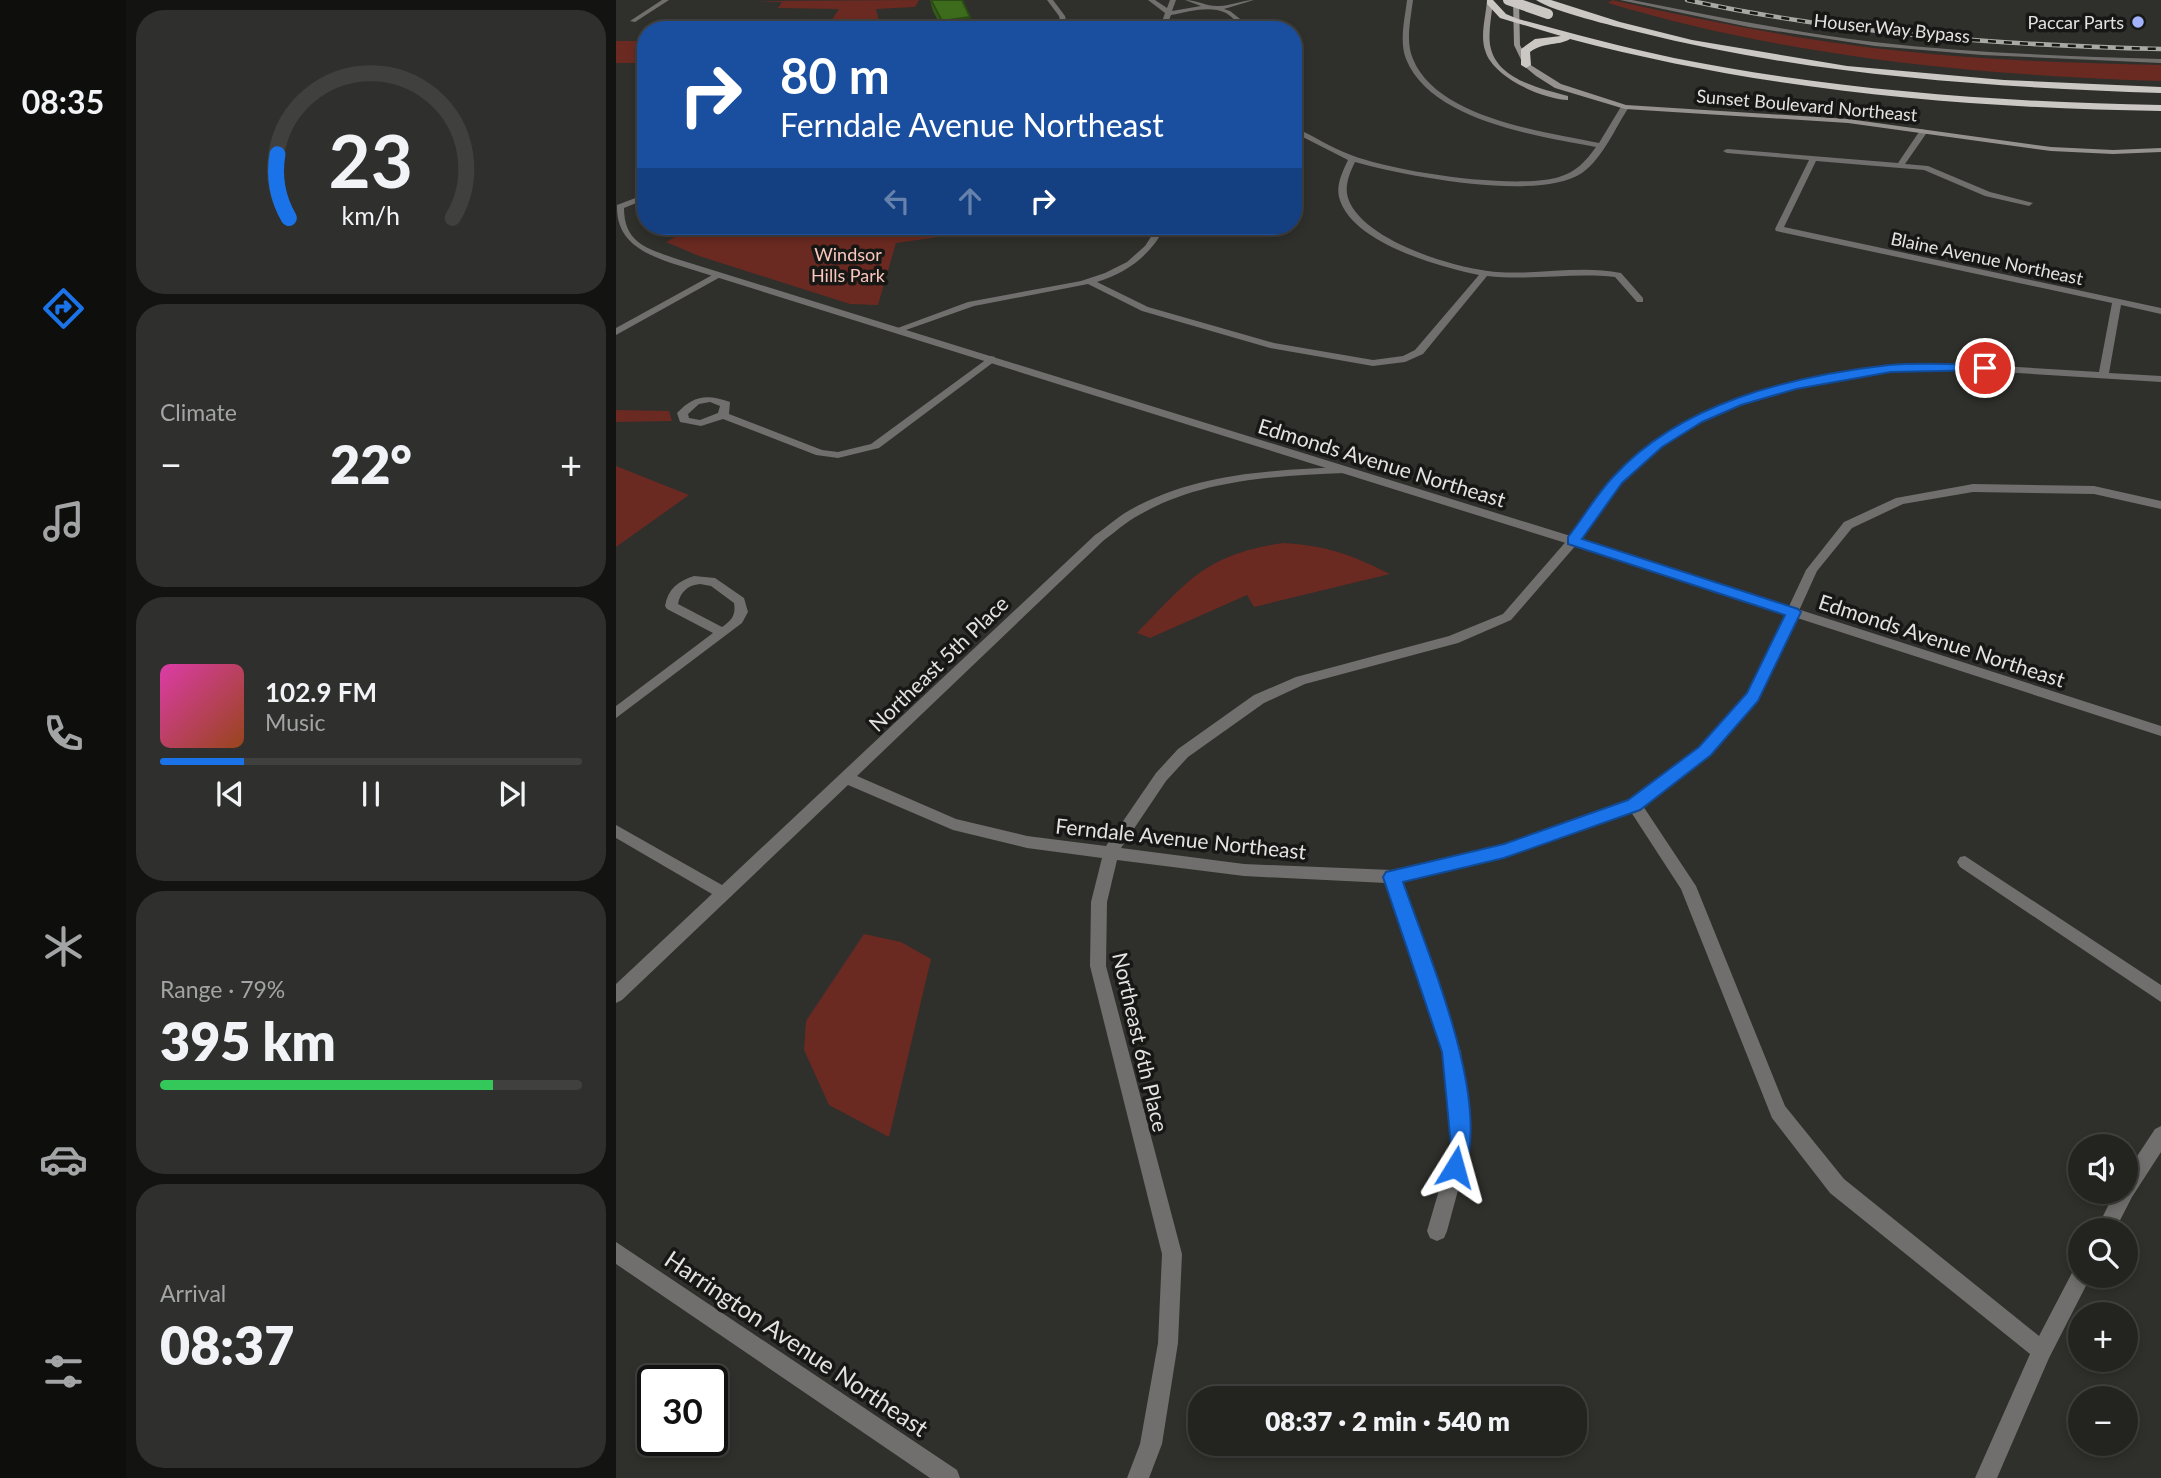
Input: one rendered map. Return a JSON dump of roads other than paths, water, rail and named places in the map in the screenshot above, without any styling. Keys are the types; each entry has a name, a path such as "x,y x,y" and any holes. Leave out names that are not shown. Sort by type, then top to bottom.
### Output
{"highway":[{"path":"1508,0 1548,14 1684,51 1836,78 1993,95 2161,102"},
{"path":"1490,1 1503,16 1515,21 1717,70 1885,94 2035,105 2161,108"},
{"path":"1543,1 1606,21 1687,41 1831,67 1980,83 2161,90"},
{"path":"1594,4 1606,8"},
{"path":"1628,14 1711,35 1844,60 2008,80 2161,90"},
{"path":"1526,65 1525,51 1539,41 1564,39 1597,43"}],"main road":[{"path":"1516,0 1518,53 1526,65"},
{"path":"1490,1 1488,46 1496,64 1505,72 1531,86 1566,98 1625,107"},
{"name":"Sunset Boulevard Northeast","path":"1526,65 1558,86 1625,107 1848,121 2051,149 2113,152 2161,150"}],"street":[{"path":"634,21 666,0"},
{"path":"1051,0 1063,21"},
{"path":"1152,0 1169,13 1214,8 1251,0"},
{"path":"1166,21 1173,0"},
{"path":"1188,0 1214,8 1241,21"},
{"path":"1410,0 1406,40 1408,58 1421,78 1434,91 1468,111 1508,126 1599,145"},
{"name":"Houser Way Bypass","path":"1623,0 1757,26 1874,44 1989,54 2161,61"},
{"path":"1302,133 1353,158 1453,178 1531,184 1572,176 1580,171 1625,107"},
{"path":"1901,164 1924,131"},
{"path":"1727,150 1813,160 1901,164 1934,170 1988,194 2029,203"},
{"path":"1353,158 1342,187 1352,215 1378,233 1422,255 1443,264 1485,273 1609,274 1624,280 1640,300"},
{"name":"Blaine Avenue Northeast","path":"1813,160 1779,229 2161,311"},
{"path":"618,208 637,200"},
{"name":"Edmonds Avenue Northeast","path":"618,208 616,222 625,239 663,257 1573,541 2161,731"},
{"path":"900,329 978,302 1090,282 1128,264 1156,241 1158,235"},
{"path":"1090,282 1145,309 1220,332 1273,346 1373,363 1405,359 1419,352 1485,273"},
{"path":"616,332 719,275"},
{"path":"2105,374 2117,302"},
{"path":"723,415 820,453 838,456 874,446 991,359"},
{"name":"Northeast 6th Place","path":"1138,1478 1151,1444 1168,1343 1172,1254 1098,966 1099,902 1111,851 1161,778 1183,753 1259,699 1301,680 1453,640 1507,617 1573,541 1617,480 1657,445 1698,419 1737,402 1794,385 1891,368 1985,368 2161,379"},
{"name":"Northeast 5th Place","path":"616,995 1099,538 1137,511 1207,483 1256,473 1345,470"},
{"name":"Ferndale Avenue Northeast","path":"847,778 953,824 1027,842 1244,870 1392,877 1504,851 1634,805 1705,751 1753,696 1811,570 1848,525 1900,501 1973,488 2094,490 2161,505"},
{"path":"616,713 723,633 736,623 742,612 740,601 708,580 693,581 679,588 671,596 671,606 723,633"},
{"path":"1634,805 1688,886 1778,1112 1838,1186 2042,1350"},
{"path":"616,831 723,893"},
{"path":"1965,862 2161,994"},
{"path":"1392,877 1452,1052 1461,1146 1437,1231"},
{"path":"2138,1172 2161,1136"},
{"name":"Harrington Avenue Northeast","path":"616,1252 949,1478"},
{"path":"1986,1478 2042,1350 2075,1288"}],"railway":[{"path":"1687,0 1746,12 1923,36 2161,49"}],"place":[{"name":"Paccar Parts","path":"2138,22"}],"park label":[{"name":"Windsor Hills Park","path":"848,264"}]}
